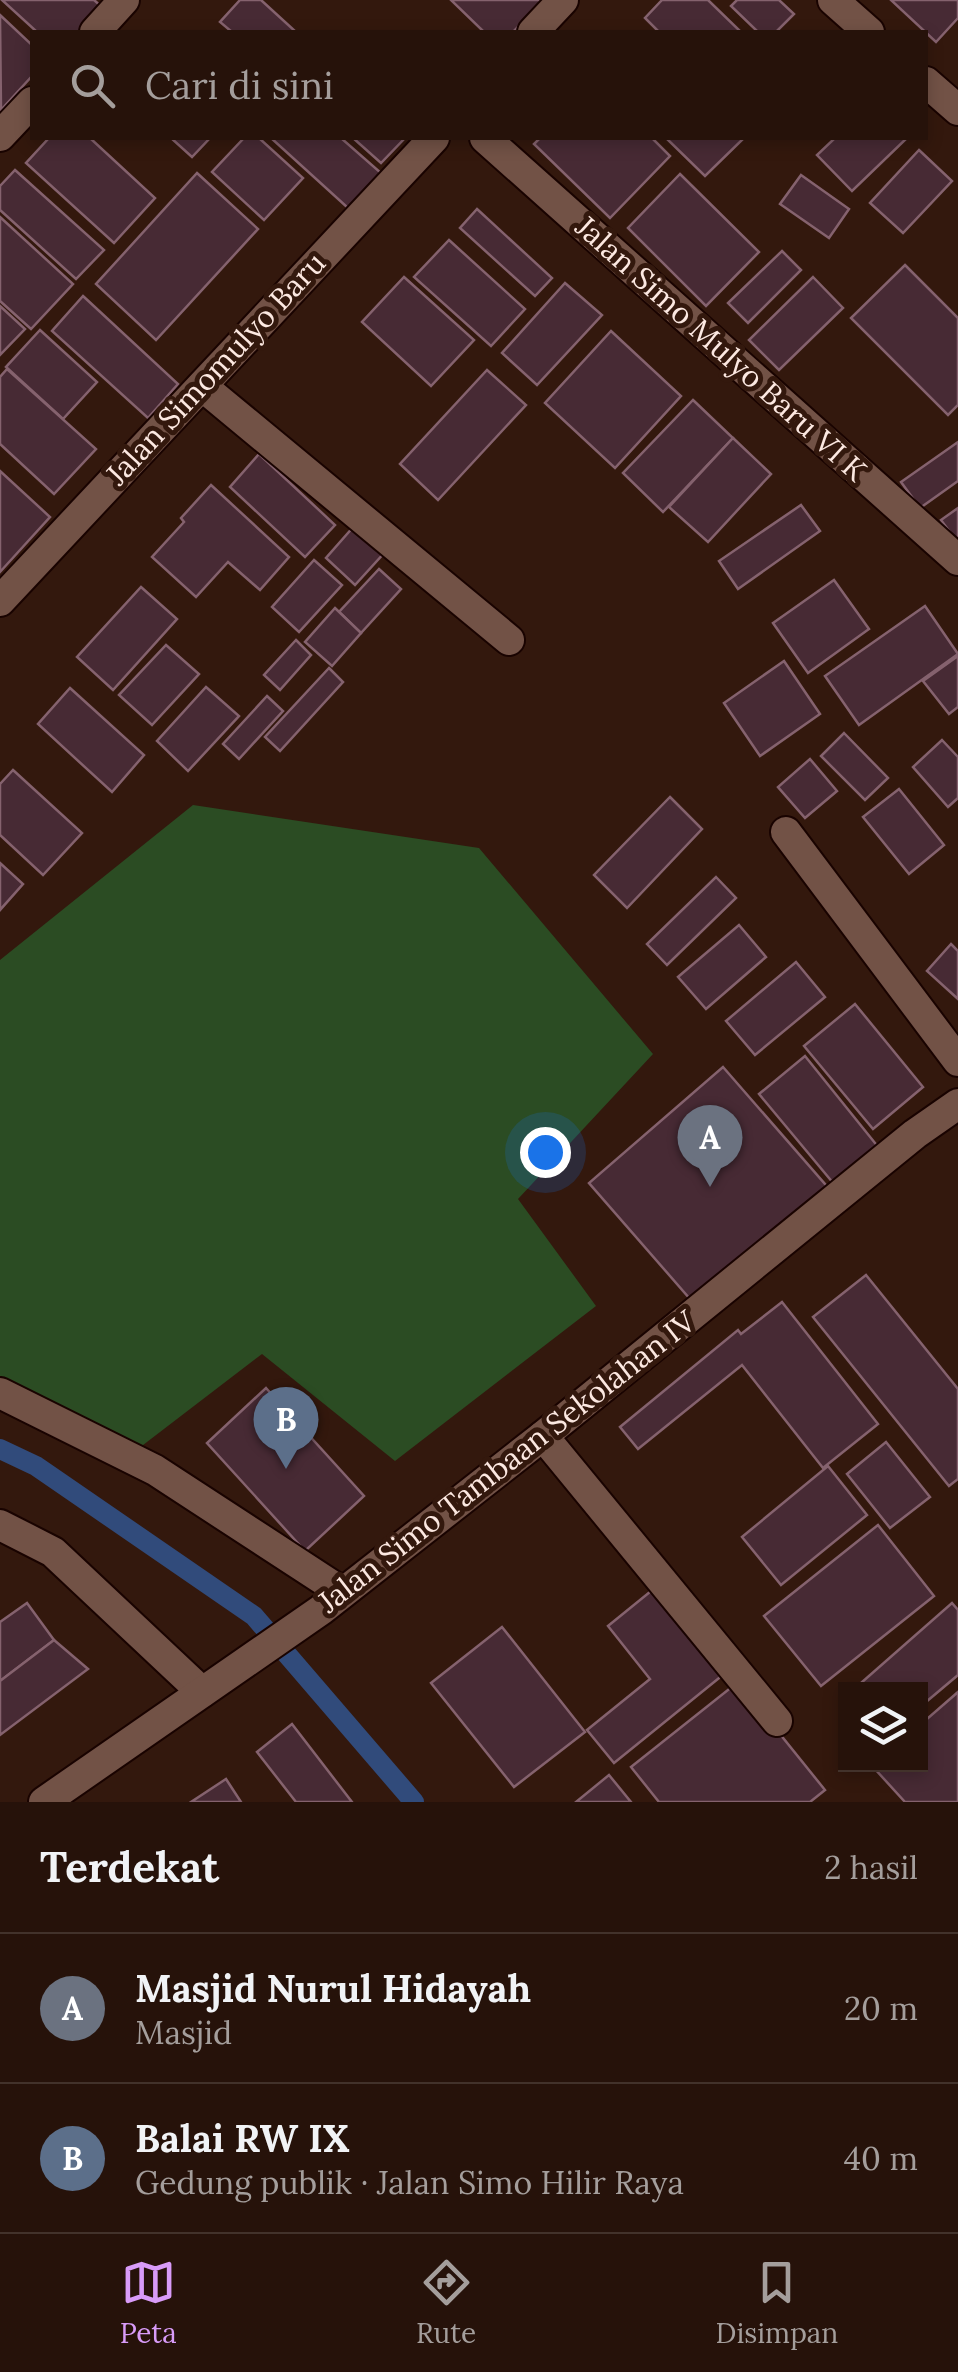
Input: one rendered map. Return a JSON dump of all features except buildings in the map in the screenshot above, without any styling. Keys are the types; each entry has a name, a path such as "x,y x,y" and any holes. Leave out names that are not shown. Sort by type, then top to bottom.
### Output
{"street":[{"path":"97,30 124,0"},
{"path":"534,30 563,0"},
{"path":"833,0 867,30"},
{"path":"928,84 958,110"},
{"path":"0,136 30,104"},
{"name":"Jalan Simomulyo Baru","path":"0,601 432,140"},
{"name":"Jalan Simo Mulyo Baru VI K","path":"487,140 958,560"},
{"path":"202,386 509,640"},
{"path":"786,832 958,1061"},
{"name":"Jalan Simo Tambaan Sekolahan IV","path":"44,1802 332,1601 543,1436 915,1134 958,1104"},
{"path":"0,1394 155,1470 332,1601"},
{"path":"543,1436 777,1720"},
{"path":"0,1525 54,1552 202,1692"}],"green space":[{"path":"193,805 479,848 653,1054 518,1199 596,1306 395,1461 262,1354 130,1455 0,1392 0,960"}],"waterway":[{"path":"0,1449 36,1466 254,1616 414,1802"}],"place":[{"name":"Masjid Nurul Hidayah","path":"710,1187"},
{"name":"Balai RW IX","path":"286,1469"}]}
